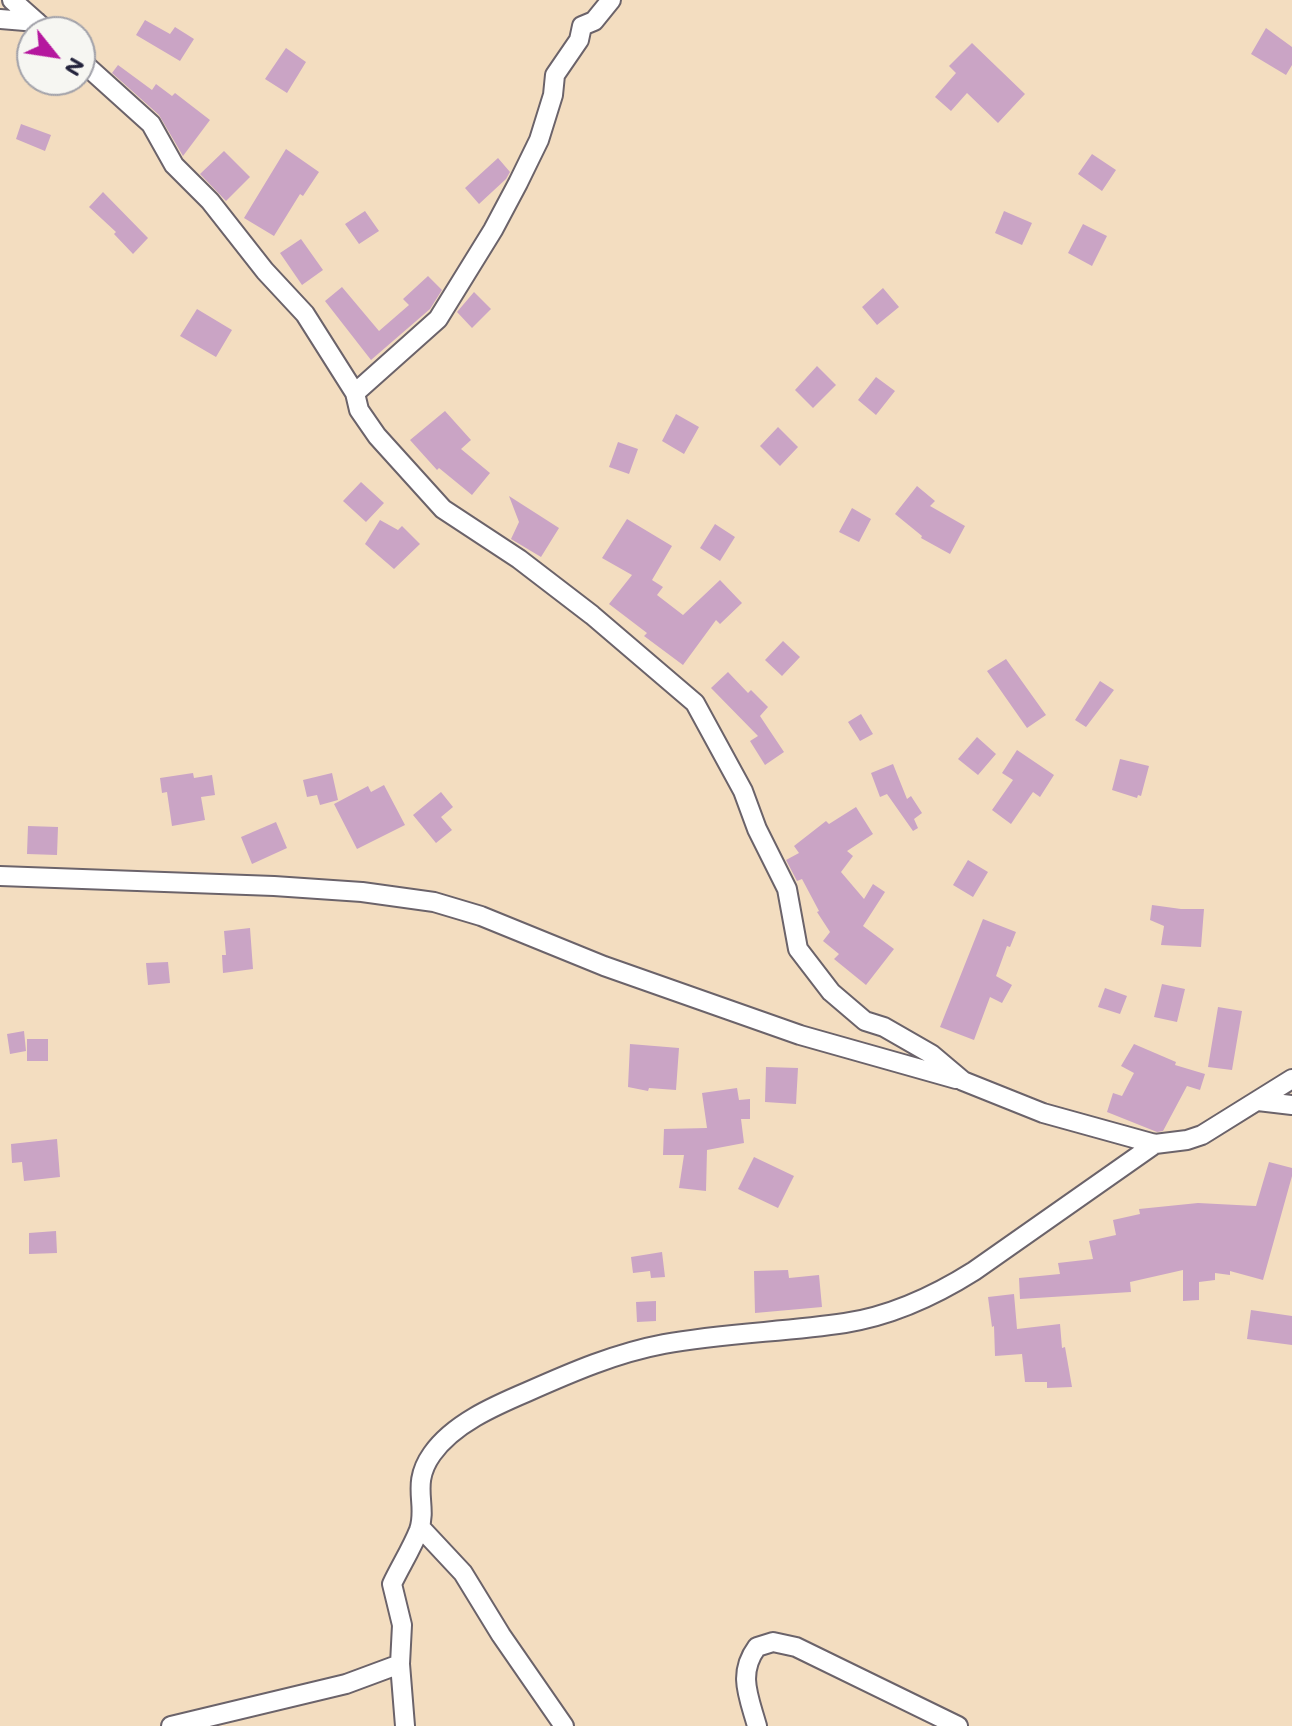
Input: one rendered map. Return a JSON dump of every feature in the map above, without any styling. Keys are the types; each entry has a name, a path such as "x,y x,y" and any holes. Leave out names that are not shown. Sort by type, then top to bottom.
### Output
{"street":[{"path":"12,0 30,16"},
{"path":"355,393 438,319 493,230 539,140 553,95 555,75 563,60 579,40 582,26 594,21 611,0"},
{"path":"96,74 151,124 174,165 210,201 265,271 305,314 355,393 359,410 377,436 443,509 519,559 592,615 695,703 743,791 757,829 787,889 798,949 831,992 865,1021 884,1027 931,1054 963,1081"},
{"path":"0,876 274,886 362,892 434,902 481,916 604,966 800,1035 963,1081 1043,1113 1155,1144 1202,1135 1292,1079"},
{"path":"1258,1101 1292,1105"},
{"path":"405,1726 400,1664 402,1625 392,1584 420,1527 419,1486 429,1457 448,1436 498,1405 570,1372 621,1354 715,1336 846,1323 910,1303 952,1285 974,1271 1155,1144"},
{"path":"420,1527 463,1573 501,1635 564,1726"},
{"path":"757,1726 745,1681 745,1667 757,1647 773,1642 796,1647 958,1726"},
{"path":"171,1726 346,1684 400,1664"}],"building":[{"path":"145,20 170,34 175,27 194,39 180,61 136,35"},
{"path":"1266,28 1292,47 1292,65 1286,75 1251,54"},
{"path":"972,43 1025,94 998,123 967,93 951,111 935,97 956,73 949,66"},
{"path":"286,48 306,62 287,93 265,79"},
{"path":"118,65 152,90 156,84 172,96 175,93 210,120 183,156 159,115 112,73"},
{"path":"21,124 51,135 45,151 16,139"},
{"path":"286,149 319,172 303,196 300,194 274,236 244,218"},
{"path":"224,151 250,177 226,201 200,174"},
{"path":"1092,154 1116,170 1102,191 1078,174"},
{"path":"498,158 510,172 479,204 465,188"},
{"path":"103,192 148,238 133,254 114,234 116,232 89,207"},
{"path":"365,211 379,231 359,244 345,224"},
{"path":"1004,211 1032,223 1022,245 995,233"},
{"path":"1083,224 1107,236 1092,266 1068,253"},
{"path":"301,239 323,270 302,285 280,253"},
{"path":"428,276 442,290 430,309 371,360 325,301 342,287 379,331 409,305 403,299"},
{"path":"883,288 899,307 877,325 862,307"},
{"path":"474,292 491,309 472,328 457,312"},
{"path":"197,309 232,330 216,357 180,336"},
{"path":"817,366 836,385 813,408 795,390"},
{"path":"876,377 895,391 876,415 858,400"},
{"path":"445,411 471,440 461,449 490,473 472,495 439,468 437,470 410,440"},
{"path":"676,414 699,427 684,454 662,441"},
{"path":"778,427 798,447 780,466 760,446"},
{"path":"618,442 638,449 629,474 609,467"},
{"path":"361,482 384,503 366,522 343,501"},
{"path":"917,486 935,501 930,506 965,526 950,554 921,538 895,514"},
{"path":"509,496 559,528 541,557 511,539 519,522"},
{"path":"852,508 871,519 859,542 839,532"},
{"path":"627,519 672,546 652,580 663,587 657,595 683,615 720,580 742,603 720,624 716,620 683,665 644,636 647,633 609,604 632,575 602,558"},
{"path":"380,520 398,530 402,526 420,544 394,569 365,544"},
{"path":"715,524 735,537 720,561 700,548"},
{"path":"783,641 800,657 782,676 765,660"},
{"path":"1006,659 1046,715 1027,728 987,671"},
{"path":"728,672 748,693 751,690 768,707 760,716 784,752 765,765 750,741 758,736 711,688"},
{"path":"1100,681 1114,690 1086,727 1075,720"},
{"path":"861,714 873,734 860,741 848,722"},
{"path":"977,737 996,754 978,775 958,759"},
{"path":"1017,750 1054,775 1040,797 1033,792 1011,824 992,810 1013,780 1002,773"},
{"path":"1120,759 1149,766 1141,796 1137,798 1112,790"},
{"path":"893,764 907,799 911,796 922,813 914,819 918,828 913,831 887,794 880,797 871,773"},
{"path":"193,773 194,778 212,775 215,795 201,797 205,820 172,826 167,792 162,793 160,778"},
{"path":"332,773 338,800 320,805 317,795 307,797 303,780"},
{"path":"384,785 405,825 357,849 334,804 368,786 371,792"},
{"path":"441,792 453,807 441,817 452,830 436,843 413,815"},
{"path":"856,807 873,834 847,851 853,856 841,872 864,899 873,884 885,892 863,926 894,949 866,985 834,959 839,954 823,941 830,932 802,879 797,881 786,860 799,853 794,846 826,821 829,824"},
{"path":"276,822 287,848 252,864 241,837"},
{"path":"28,826 58,827 57,855 27,854"},
{"path":"968,860 988,872 973,897 953,885"},
{"path":"1152,905 1204,909 1201,947 1161,945 1164,926 1150,920"},
{"path":"983,919 1016,932 1010,947 1007,946 996,976 1012,985 1002,1003 990,997 974,1040 940,1027"},
{"path":"250,928 253,969 223,973 222,955 226,955 224,931"},
{"path":"168,962 170,983 148,985 146,963"},
{"path":"1162,984 1185,989 1177,1022 1154,1017"},
{"path":"1105,988 1127,996 1120,1014 1098,1007"},
{"path":"1218,1007 1242,1011 1232,1070 1208,1067"},
{"path":"24,1031 26,1051 10,1054 7,1034"},
{"path":"27,1039 48,1039 48,1061 27,1061"},
{"path":"630,1044 679,1048 676,1090 649,1088 648,1091 628,1087"},
{"path":"1134,1044 1176,1062 1175,1065 1205,1074 1200,1090 1187,1086 1163,1131 1157,1132 1107,1112 1113,1093 1122,1096 1134,1073 1121,1066"},
{"path":"766,1067 798,1068 796,1104 765,1102"},
{"path":"737,1088 739,1100 750,1099 750,1119 741,1119 744,1143 707,1150 706,1191 679,1188 684,1155 663,1155 664,1129 707,1128 702,1093"},
{"path":"57,1139 60,1177 24,1181 22,1162 12,1163 11,1144"},
{"path":"754,1157 794,1176 778,1208 738,1189"},
{"path":"1269,1162 1292,1168 1292,1176 1263,1280 1230,1271 1230,1275 1215,1273 1215,1280 1199,1282 1199,1300 1183,1301 1183,1270 1130,1282 1131,1292 1020,1299 1019,1278 1060,1274 1058,1263 1093,1259 1089,1241 1116,1235 1113,1220 1140,1214 1139,1209 1198,1203 1256,1206"},
{"path":"56,1231 57,1253 29,1254 29,1233"},
{"path":"662,1252 665,1277 651,1278 650,1271 633,1273 631,1257"},
{"path":"788,1270 789,1278 819,1275 822,1307 755,1313 754,1271"},
{"path":"1014,1294 1017,1329 1060,1324 1062,1348 1065,1347 1072,1387 1047,1388 1047,1382 1025,1382 1022,1354 995,1356 994,1326 988,1297"},
{"path":"656,1301 656,1321 637,1322 636,1302"},
{"path":"1251,1310 1292,1316 1292,1345 1247,1339"}]}
